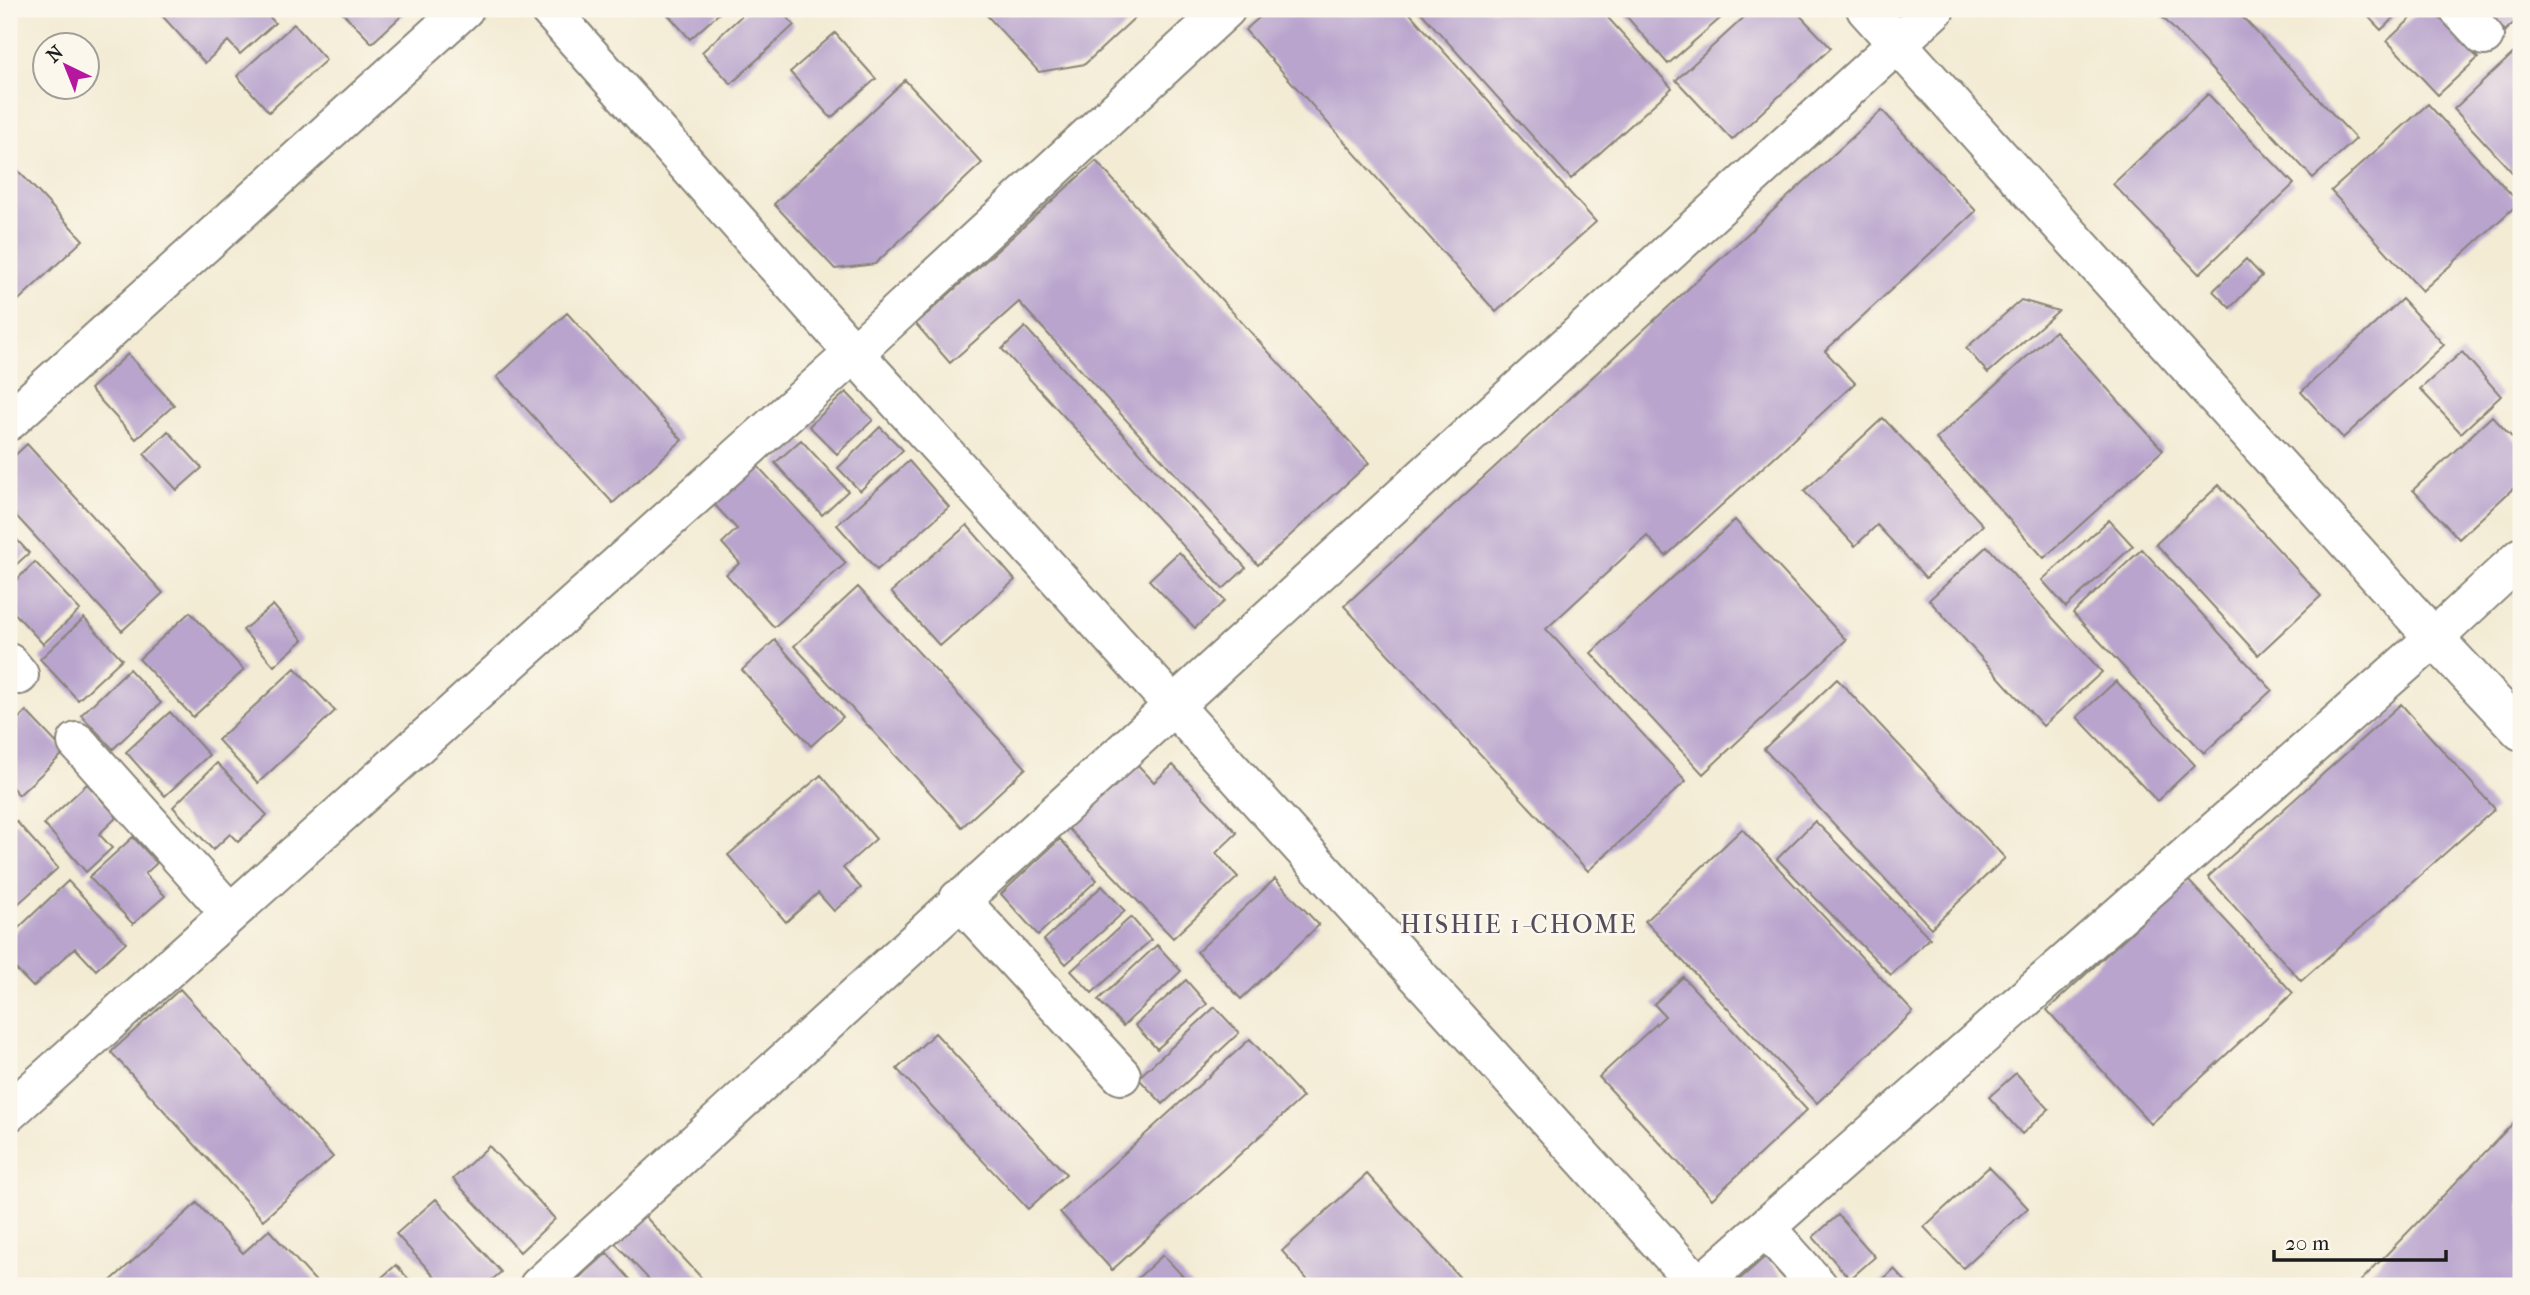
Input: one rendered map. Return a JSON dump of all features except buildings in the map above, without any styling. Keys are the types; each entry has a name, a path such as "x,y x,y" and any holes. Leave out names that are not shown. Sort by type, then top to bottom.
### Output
{"street":[{"path":"9,421 464,9"},
{"path":"549,9 854,353 1699,1286 2434,638 2521,557"},
{"path":"9,1112 854,353 1226,9"},
{"path":"1866,9 2521,731"},
{"path":"539,1286 1173,703 1935,9"},
{"path":"77,742 230,913"},
{"path":"960,899 1121,1075"},
{"path":"1766,1228 1818,1286"}],"district":[{"name":"HISHIE 1-CHOME","path":"1519,924"}]}
